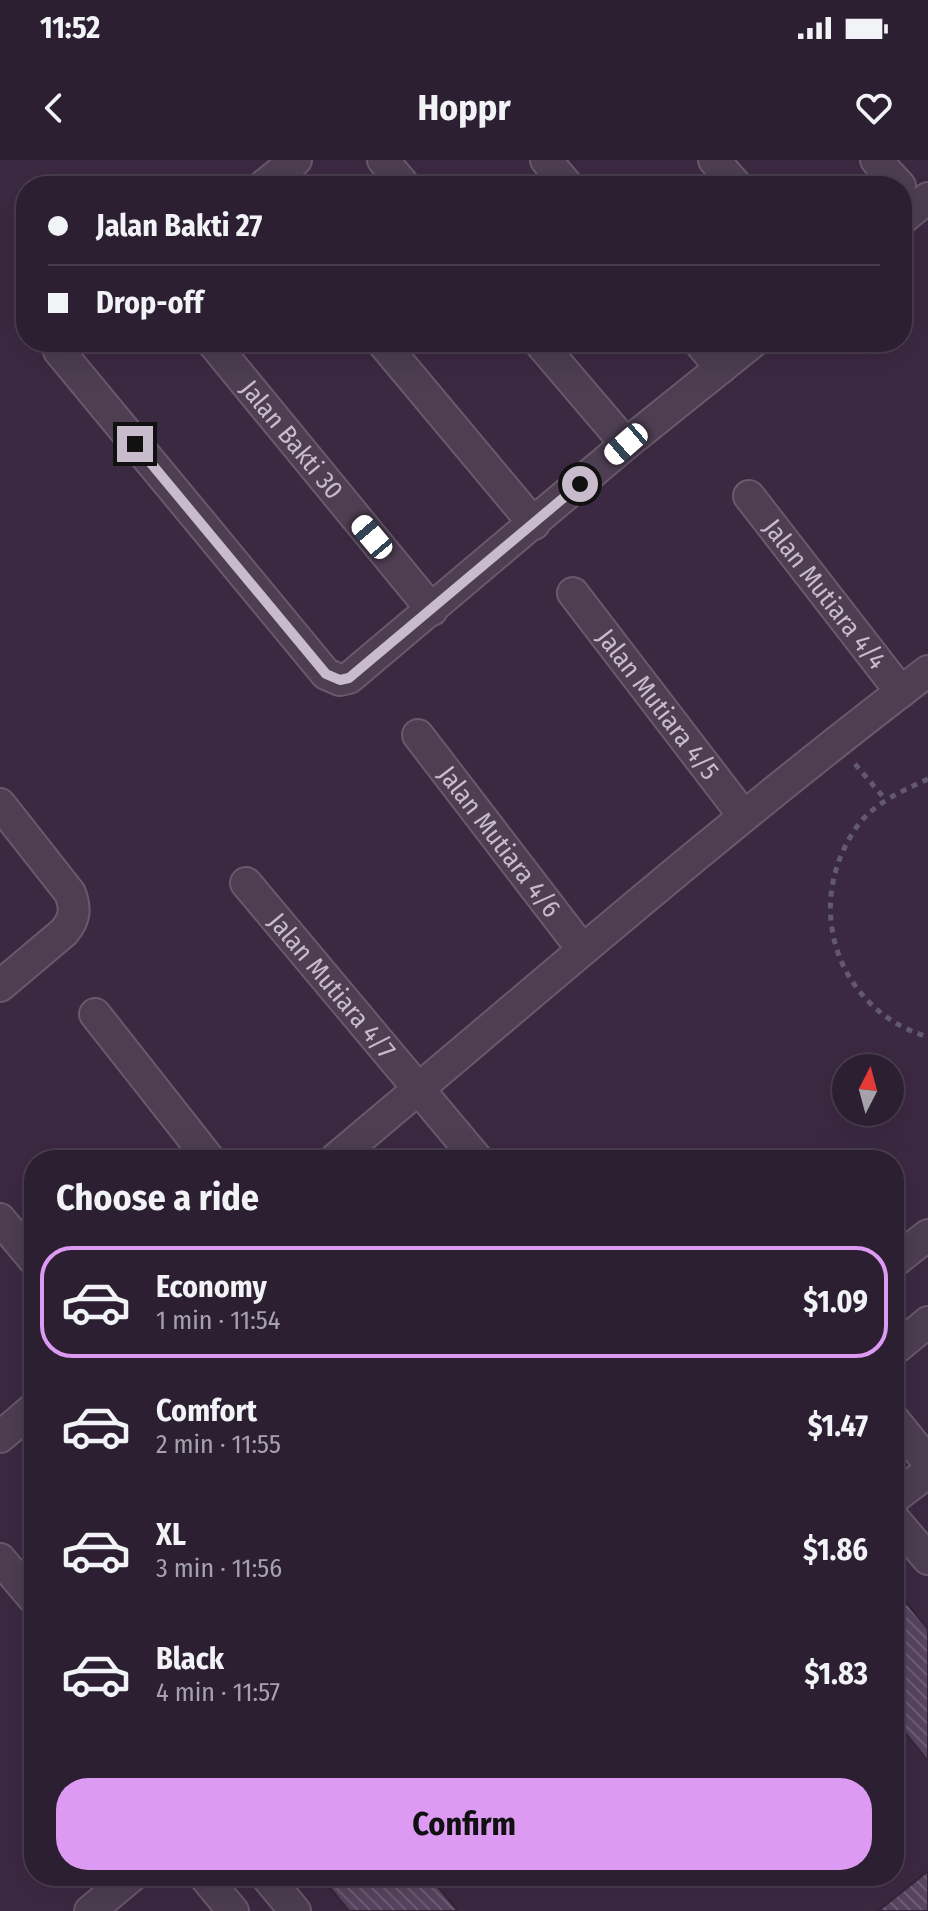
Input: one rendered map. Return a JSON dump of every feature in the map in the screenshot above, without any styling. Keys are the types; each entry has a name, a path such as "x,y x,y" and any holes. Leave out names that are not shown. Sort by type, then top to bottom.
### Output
{"street":[{"path":"276,176 296,160"},
{"path":"383,160 397,176"},
{"path":"546,160 560,176"},
{"path":"714,160 728,176"},
{"path":"876,160 890,176"},
{"path":"60,352 326,674 340,680 349,678 626,444 741,352"},
{"name":"Jalan Bakti 30","path":"220,352 432,610"},
{"path":"390,352 534,524"},
{"path":"548,352 626,444"},
{"path":"707,352 721,368"},
{"name":"Jalan Mutiara 4/4","path":"749,496 901,692"},
{"name":"Jalan Mutiara 4/5","path":"573,593 743,815"},
{"path":"346,1150 743,815 928,671"},
{"name":"Jalan Mutiara 4/6","path":"418,735 582,949"},
{"path":"0,804 70,893 75,907 72,923 64,932 0,986"},
{"name":"Jalan Mutiara 4/7","path":"246,883 469,1150"},
{"path":"95,1014 202,1150"},
{"path":"0,1219 24,1248"},
{"path":"904,1254 928,1235"},
{"path":"904,1342 928,1322"},
{"path":"0,1437 24,1417"},
{"path":"904,1432 928,1462"},
{"path":"904,1490 928,1472"},
{"path":"904,1531 928,1559"},
{"path":"0,1559 24,1587"},
{"path":"90,1911 120,1886"},
{"path":"212,1886 233,1911"},
{"path":"274,1886 295,1911"}],"path":[{"path":"835,741 885,799"},
{"path":"928,779 885,799 855,829 835,867 828,909 836,951 856,989 887,1018 928,1037"}],"building":[{"path":"904,1600 928,1629 928,1761 904,1731"},
{"path":"928,1871 928,1911 878,1911"},
{"path":"328,1886 437,1886 458,1911 349,1911"}],"route":[{"path":"135,444 326,674 340,680 349,678 580,484"}]}
